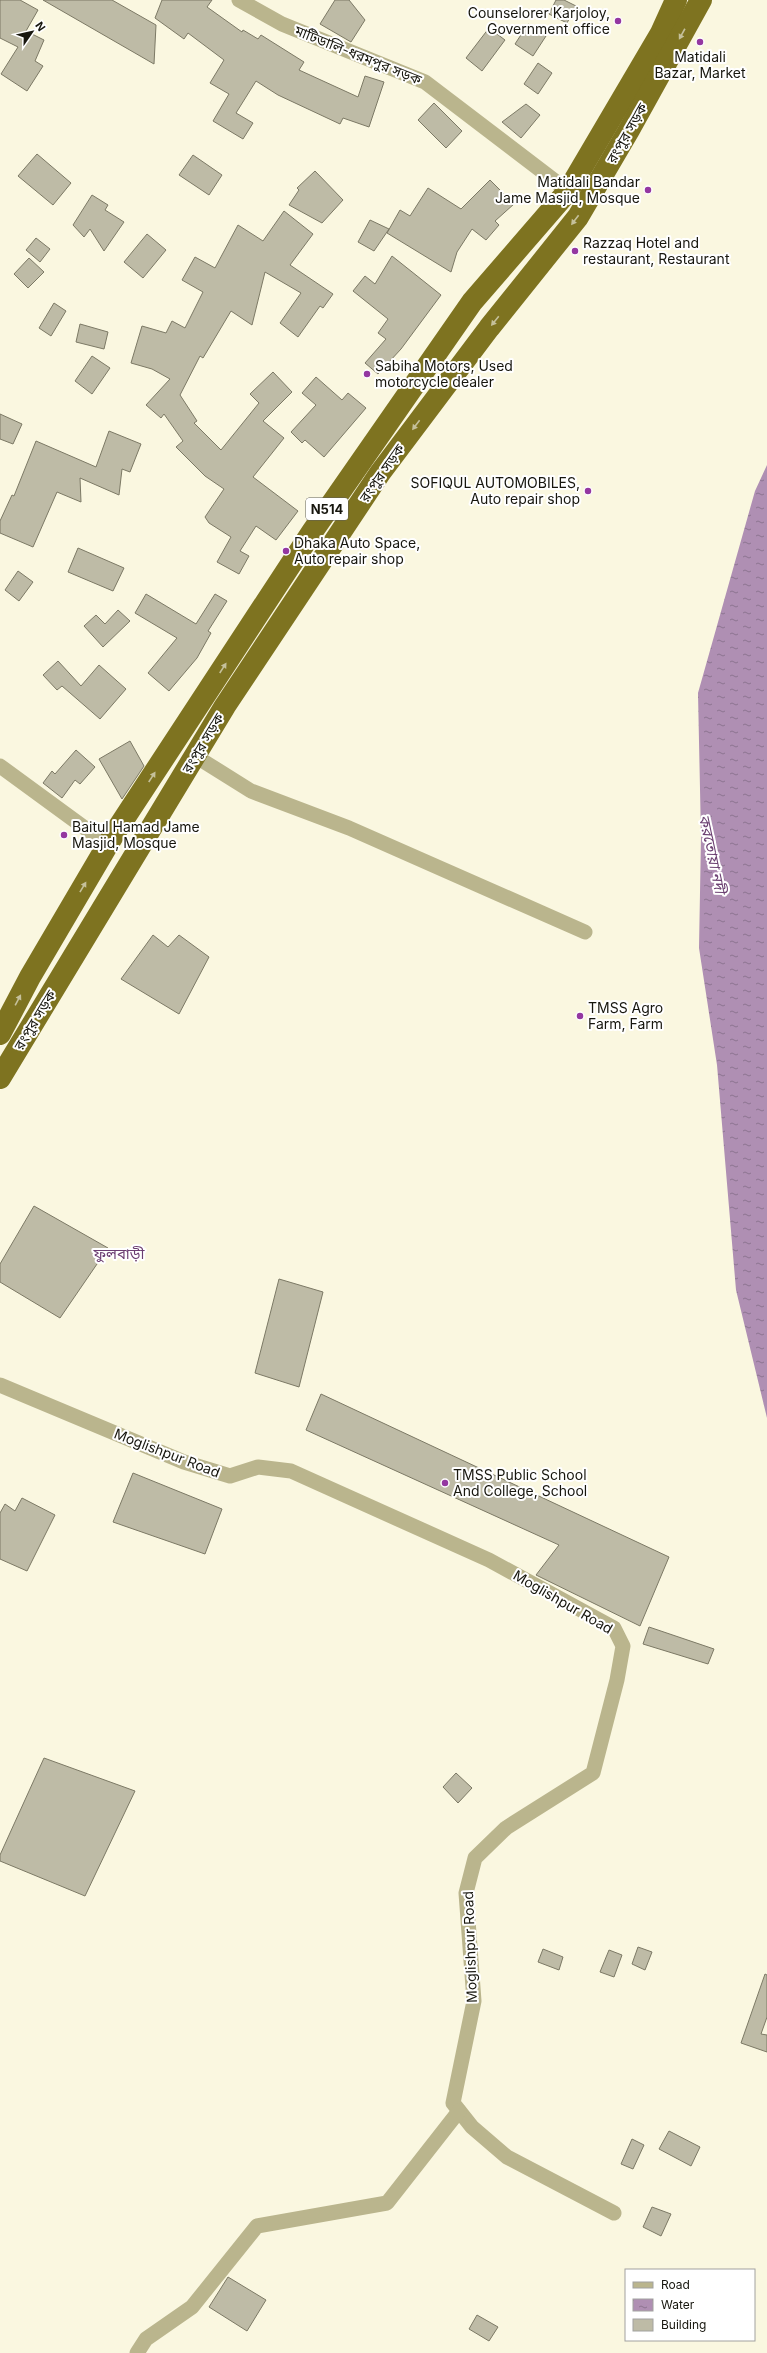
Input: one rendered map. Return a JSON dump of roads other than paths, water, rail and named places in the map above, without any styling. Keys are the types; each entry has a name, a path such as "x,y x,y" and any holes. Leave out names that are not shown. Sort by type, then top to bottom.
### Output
{"highway":[{"name":"রংপুর সড়ক","path":"0,1034 30,977 108,845 312,532 467,309 568,191 661,33 676,0"},
{"name":"রংপুর সড়ক","path":"0,1078 225,706 380,473 489,328 578,217 629,130 701,0"}],"street":[{"name":"মাটিডালি-ধরমপুর সড়ক","path":"239,0 282,24 425,82 568,191"},
{"path":"195,756 251,791 348,828 585,932"},
{"path":"0,766 108,845"},
{"name":"Moglishpur Road","path":"0,1385 184,1462 230,1476 258,1467 291,1471 490,1560 614,1628 623,1646 617,1680 593,1773 506,1828 475,1858 466,1893 474,2001 453,2102 472,2127 507,2157 614,2213"},
{"path":"137,2353 146,2339 192,2307 257,2226 387,2203 459,2110"}],"water":[{"name":"করতোয়া নদী","path":"767,465 767,1418 736,1290 717,1065 699,948 701,837 698,693 755,491"}],"place":[{"name":"Counselorer Karjoloy, Government office","path":"618,21"},
{"name":"Matidali Bazar, Market","path":"700,42"},
{"name":"Matidali Bandar Jame Masjid, Mosque","path":"648,190"},
{"name":"Razzaq Hotel and restaurant, Restaurant","path":"575,251"},
{"name":"Sabiha Motors, Used motorcycle dealer","path":"367,374"},
{"name":"SOFIQUL AUTOMOBILES, Auto repair shop","path":"588,491"},
{"name":"Dhaka Auto Space, Auto repair shop","path":"286,551"},
{"name":"Baitul Hamad Jame Masjid, Mosque","path":"64,835"},
{"name":"TMSS Agro Farm, Farm","path":"580,1016"},
{"name":"TMSS Public School And College, School","path":"445,1483"}],"district":[{"name":"ফুলবাড়ী","path":"119,1254"}]}
